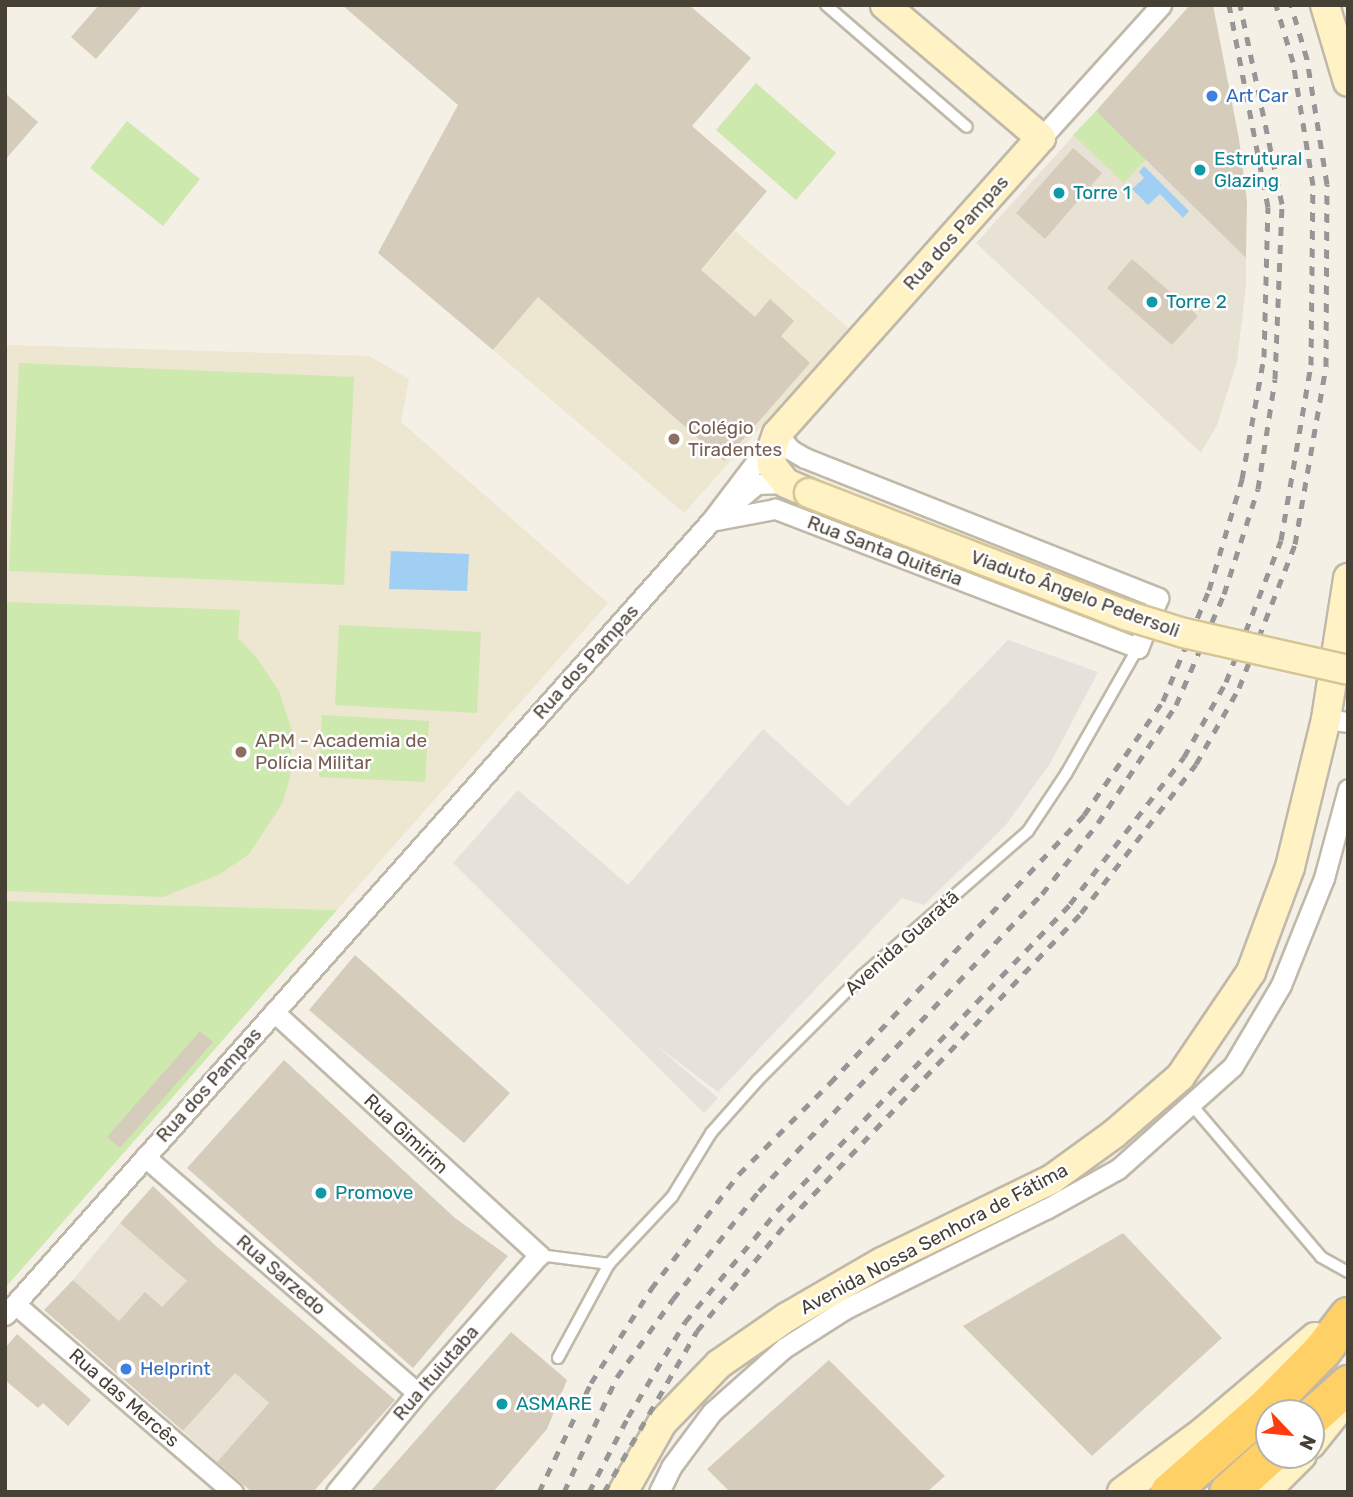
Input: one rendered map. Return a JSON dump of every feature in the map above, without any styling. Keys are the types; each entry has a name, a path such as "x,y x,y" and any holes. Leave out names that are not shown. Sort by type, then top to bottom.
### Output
{"highway":[{"path":"1170,1492 1268,1405 1322,1350 1348,1317"},
{"path":"1325,1405 1348,1384"},
{"path":"1228,1492 1255,1468"}],"main road":[{"path":"885,5 1041,138"},
{"path":"1325,5 1348,82"},
{"name":"Rua dos Pampas","path":"777,434 1041,138"},
{"path":"777,434 771,451 772,466 797,488"},
{"name":"Viaduto Ângelo Pedersoli","path":"797,488 1125,615 1185,633 1348,670"},
{"name":"Avenida Nossa Senhora de Fátima","path":"623,1492 663,1423 719,1364 788,1317 882,1262 1052,1179 1114,1135 1180,1077 1251,972 1290,867 1337,720 1348,578"},
{"path":"1122,1492 1203,1432 1348,1311"},
{"path":"1325,1427 1348,1398"},
{"path":"1265,1492 1288,1469"}],"street":[{"name":"Rua dos Pampas","path":"1041,138 1161,5"},
{"name":"Rua dos Pampas","path":"10,1309 711,522 777,434"},
{"name":"Avenida Guaratã","path":"777,434 791,450 805,458 1158,598 1138,648"},
{"path":"711,522 757,484 797,488"},
{"name":"Rua Santa Quitéria","path":"711,522 775,509 1138,648"},
{"name":"Avenida Nossa Senhora de Fátima","path":"659,1492 671,1467 712,1412 784,1348 845,1309 1046,1209 1118,1169 1233,1066 1281,985 1324,878 1348,789"},
{"name":"Rua Gimirim","path":"274,1012 539,1255"},
{"name":"Rua Sarzedo","path":"145,1157 417,1393"},
{"name":"Rua Ituiutaba","path":"336,1492 417,1393 539,1255"},
{"name":"Rua das Mercês","path":"10,1309 233,1492"}],"lane":[{"path":"826,5 967,127"},
{"name":"Avenida Guaratã","path":"558,1358 609,1264 672,1197 711,1133 758,1080 862,976 1028,831 1066,774 1138,648"},
{"path":"1191,1104 1321,1257 1348,1272"},
{"path":"539,1255 609,1264"}],"shaded area":[{"path":"1096,111 1246,258 1246,286 1237,362 1217,425 1201,453 976,243"},
{"name":"Colégio Tiradentes","path":"735,231 849,328 684,513 493,350 538,297 620,366"},
{"name":"APM - Academia de Polícia Militar","path":"10,345 369,356 409,379 401,422 608,603 337,910 5,901 5,349"},
{"path":"1008,640 1098,672 1051,762 1005,826 924,905 902,898 718,1092 653,1043 718,1098 704,1113 453,863 518,790 628,885 763,729 848,806"},
{"path":"120,1223 187,1281 163,1308 119,1321 73,1280"},
{"path":"235,1373 269,1403 217,1462 183,1431"}],"green space":[{"path":"756,83 836,153 796,200 716,130"},
{"path":"1096,111 1147,158 1124,183 1073,135"},
{"path":"127,121 200,179 163,226 90,168"},
{"path":"19,363 354,377 344,585 9,571"},
{"path":"5,602 240,610 238,638 257,658 279,691 292,731 290,778 282,804 249,854 220,874 163,897 5,891"},
{"path":"339,625 481,632 477,713 335,705"},
{"path":"322,715 429,721 425,782 319,777"},
{"path":"5,901 337,910 5,1288"}],"water":[{"path":"1144,166 1189,211 1183,218 1160,194 1148,205 1132,189 1144,178 1139,172"},
{"path":"391,551 469,554 467,591 389,589"}],"building":[{"path":"99,5 143,5 96,59 71,37"},
{"path":"342,5 689,5 751,58 692,126 767,191 701,270 755,317 770,299 794,321 781,336 810,363 724,461 538,297 493,350 378,253 458,105"},
{"name":"Estrutural Glazing","path":"1190,5 1213,5 1239,139 1247,201 1246,258 1096,111"},
{"path":"5,93 38,122 5,160"},
{"name":"Torre 1","path":"1073,148 1102,173 1045,239 1016,213"},
{"name":"Torre 2","path":"1132,259 1198,316 1172,345 1107,288"},
{"path":"355,955 510,1093 464,1143 309,1010"},
{"path":"200,1031 213,1042 120,1148 107,1137"},
{"name":"Promove","path":"284,1060 455,1218 508,1256 413,1368 187,1168"},
{"path":"153,1186 217,1247 395,1400 313,1492 252,1492 217,1462 269,1403 235,1373 183,1431 44,1310 73,1280 119,1321 145,1292 162,1307 187,1281 120,1223"},
{"path":"1123,1233 1222,1338 1092,1456 963,1326"},
{"name":"ASMARE","path":"511,1332 567,1380 547,1429 493,1492 370,1492"},
{"path":"17,1334 91,1400 68,1426 43,1403 38,1408 5,1380 5,1348"},
{"path":"829,1360 945,1476 927,1492 730,1492 707,1469"}],"railway":[{"path":"539,1492 591,1383 651,1289 739,1174 830,1083 1084,815 1163,701 1209,590 1242,479 1264,357 1268,207 1229,5"},
{"path":"564,1492 617,1377 673,1299 759,1191 1042,894 1098,823 1176,705 1224,594 1258,489 1275,379 1282,204 1240,5"},
{"path":"589,1492 628,1417 685,1322 777,1211 1070,904 1184,757 1226,682 1281,540 1311,365 1313,185 1293,62 1276,5"},
{"path":"604,1492 697,1331 788,1221 1081,913 1196,764 1239,688 1295,544 1326,366 1327,184 1307,59 1291,5"}],"place":[{"name":"Art Car","path":"1212,96"},
{"name":"Estrutural Glazing","path":"1200,170"},
{"name":"Torre 1","path":"1059,193"},
{"name":"Torre 2","path":"1152,302"},
{"name":"Colégio Tiradentes","path":"674,439"},
{"name":"APM - Academia de Polícia Militar","path":"241,752"},
{"name":"Promove","path":"321,1193"},
{"name":"Helprint","path":"126,1369"},
{"name":"ASMARE","path":"502,1404"}]}
